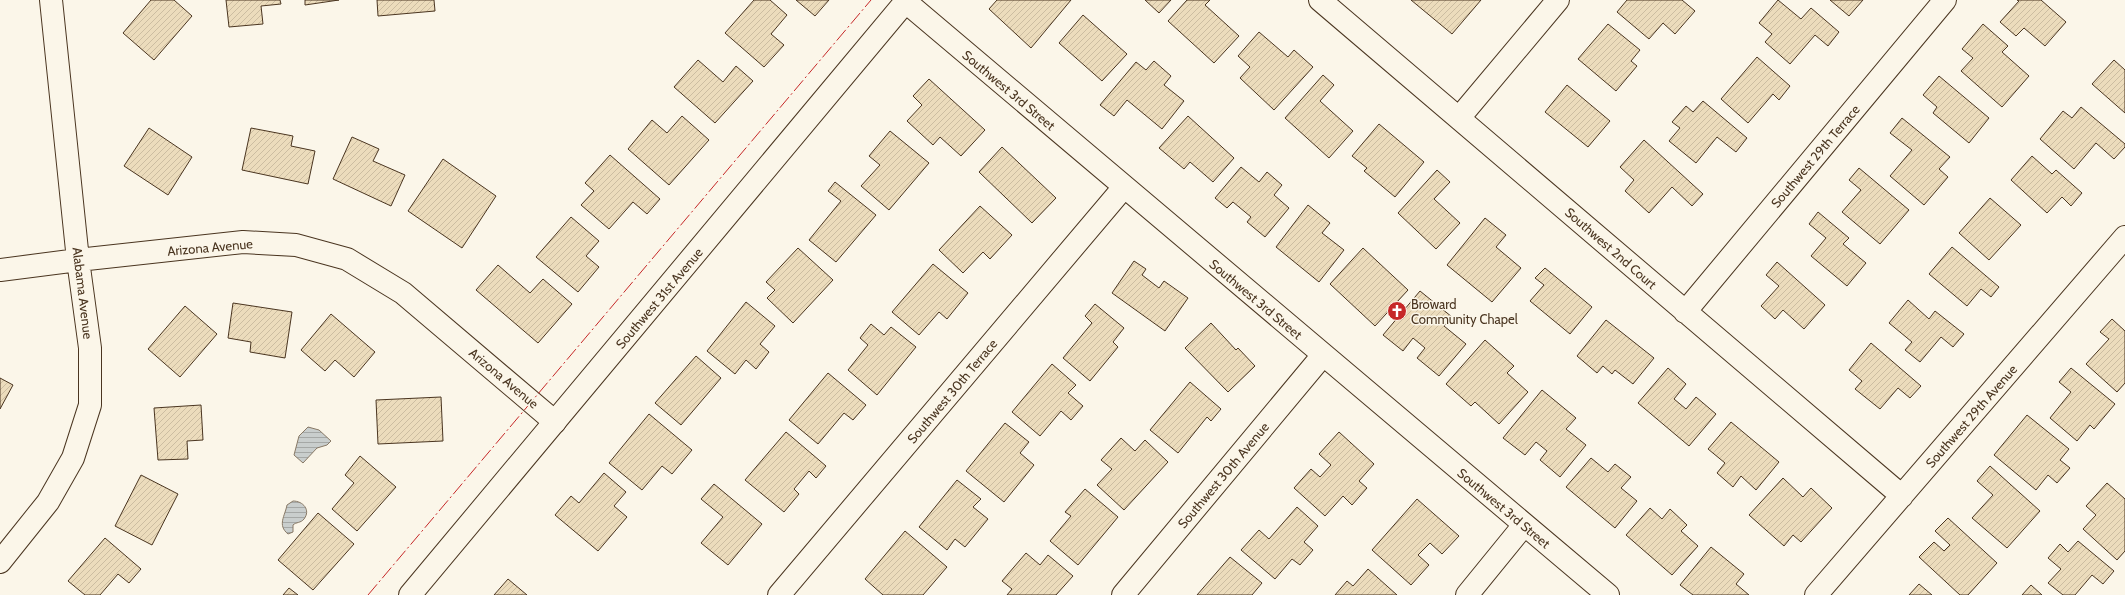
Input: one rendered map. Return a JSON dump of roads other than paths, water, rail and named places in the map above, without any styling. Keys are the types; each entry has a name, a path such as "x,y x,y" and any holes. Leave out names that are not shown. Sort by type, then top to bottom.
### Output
{"street":[{"name":"Alabama Avenue","path":"0,562 48,502 73,458 90,405 90,348 78,260 51,0"},
{"name":"Southwest 2nd Court","path":"1320,0 1902,496"},
{"path":"1460,118 1558,0"},
{"name":"Southwest 29th Terrace","path":"1685,312 1945,0"},
{"name":"Southwest 3rd Street","path":"906,1 1608,595"},
{"name":"Southwest 31st Avenue","path":"410,595 906,1"},
{"name":"Southwest 30th Terrace","path":"779,595 1124,187"},
{"name":"Southwest 29th Avenue","path":"1816,595 2125,237"},
{"name":"Arizona Avenue","path":"0,270 243,242 296,245 347,259 403,294 555,422"},
{"name":"Southwest 30th Avenue","path":"1123,595 1323,355"},
{"path":"1467,595 1524,525"}],"place":[{"name":"Broward Community Chapel","path":"1397,311"}]}
